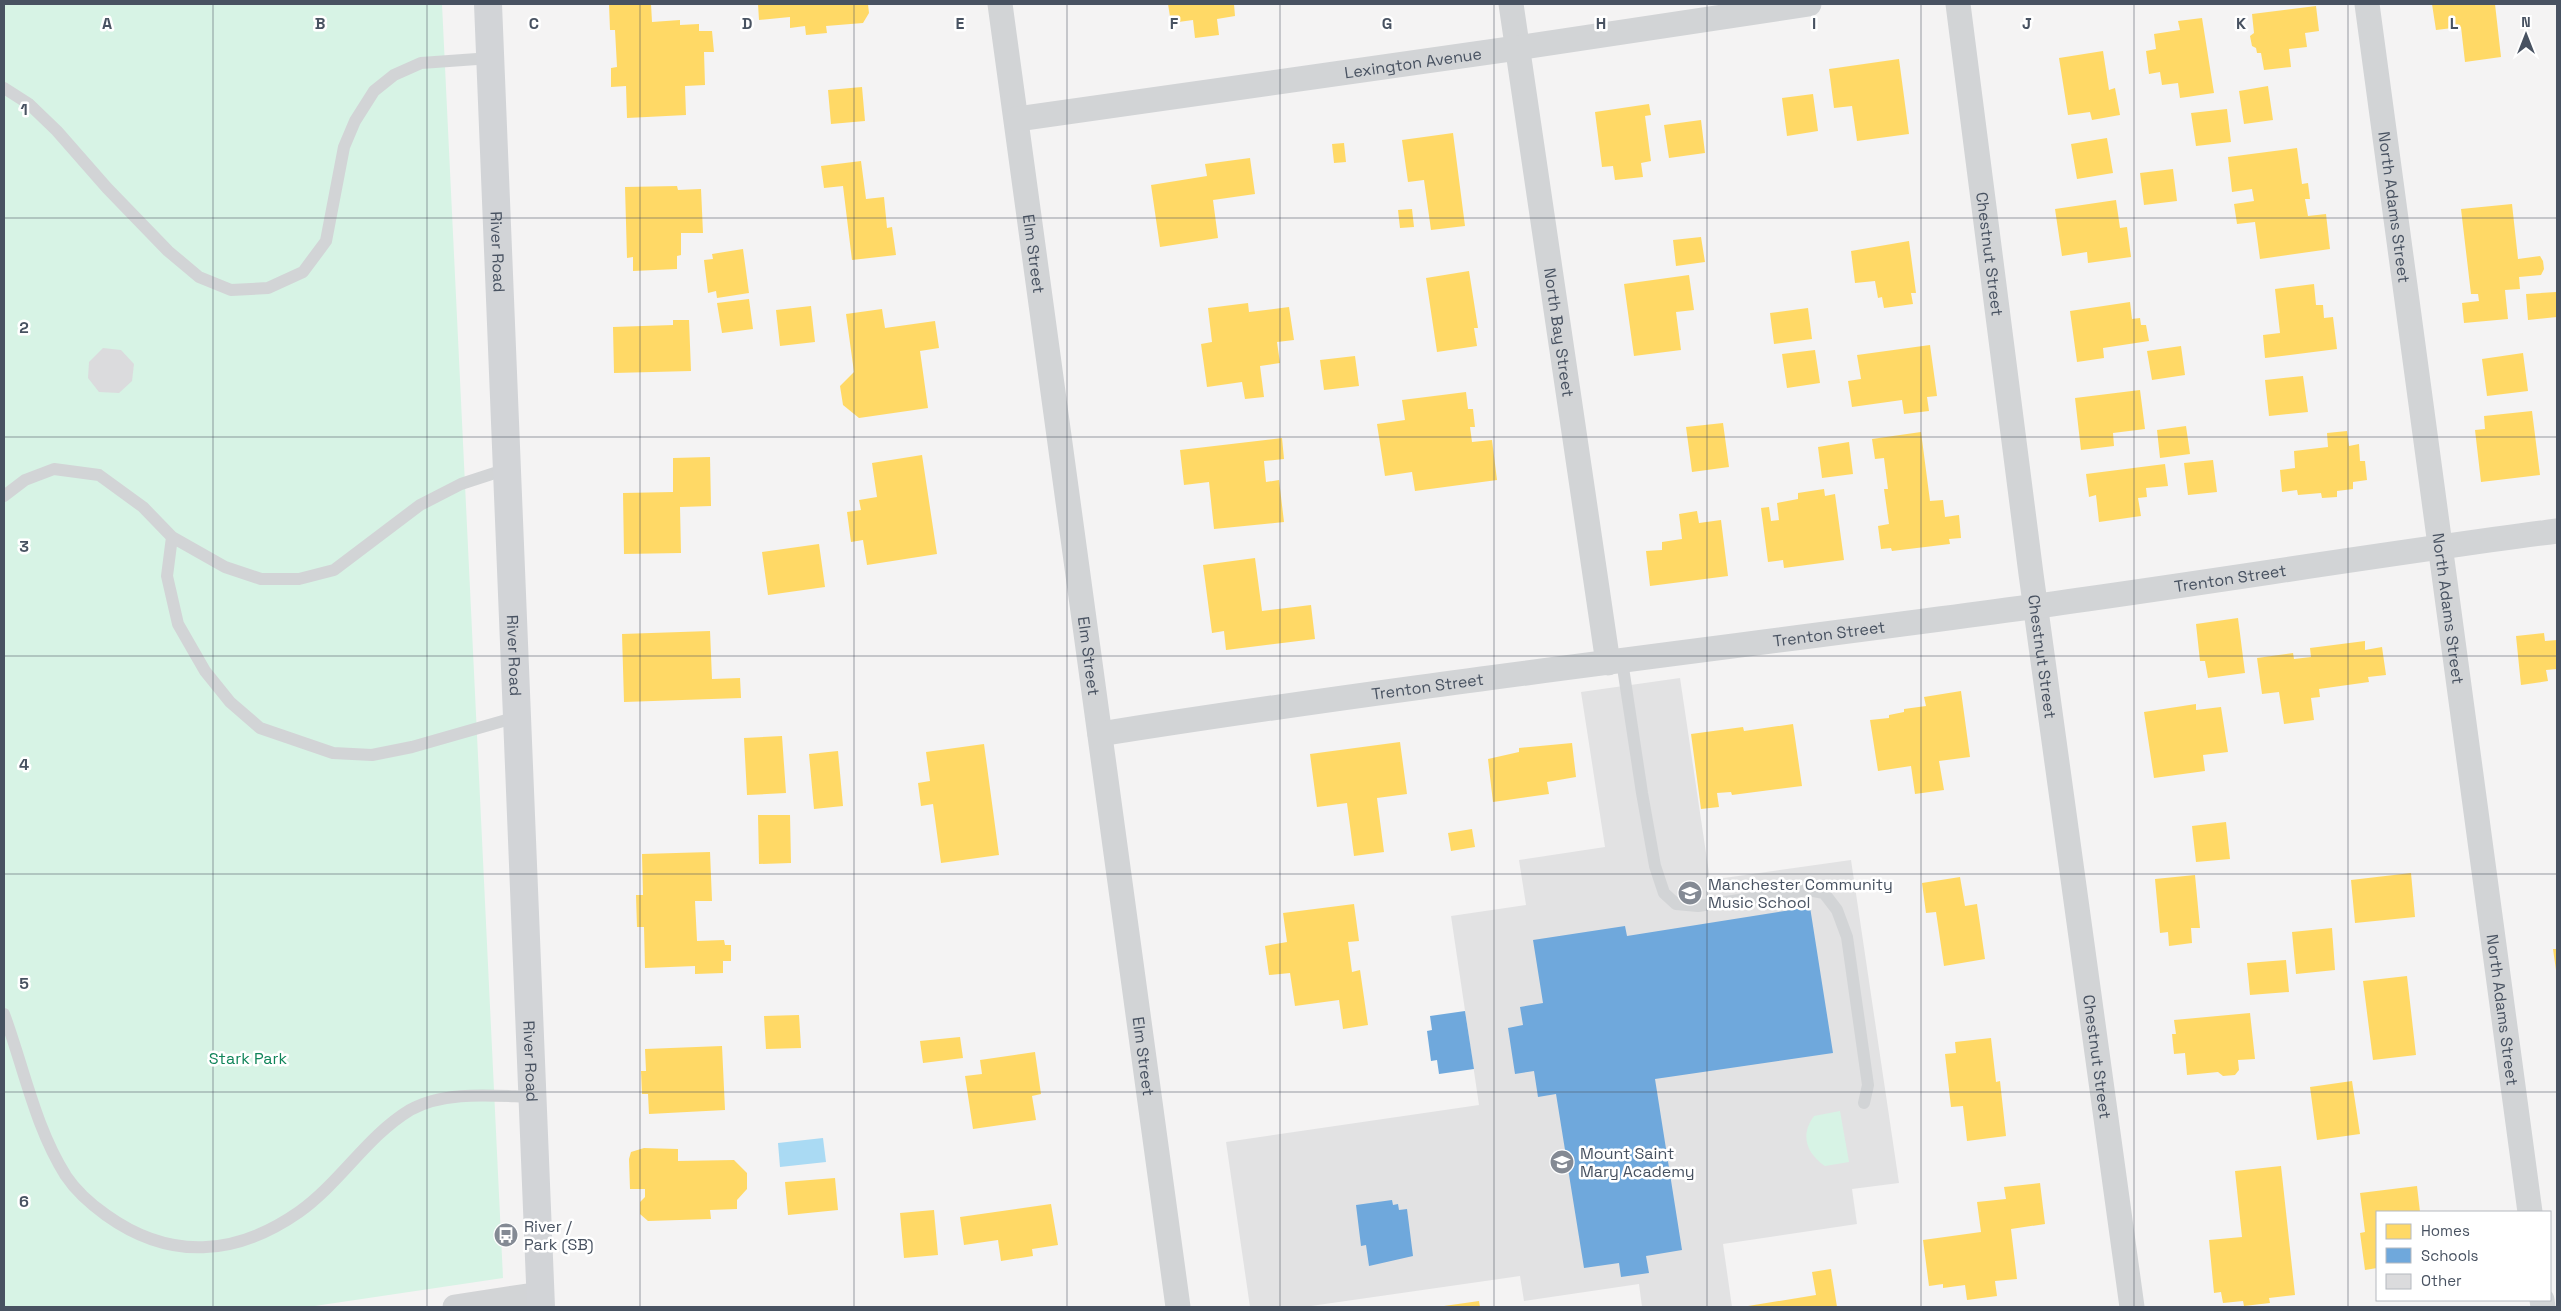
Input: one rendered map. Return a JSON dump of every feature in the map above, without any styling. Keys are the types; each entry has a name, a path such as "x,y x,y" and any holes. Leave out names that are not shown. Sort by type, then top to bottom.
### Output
{"street":[{"name":"River Road","path":"488,4 541,1300"},
{"name":"Elm Street","path":"1000,4 1178,1307"},
{"name":"North Bay Street","path":"1511,4 1615,662"},
{"name":"Lexington Avenue","path":"1017,119 1517,48 1809,4"},
{"name":"Chestnut Street","path":"1958,4 2035,606 2132,1307"},
{"name":"North Adams Street","path":"2367,4 2530,1211"},
{"name":"Trenton Street","path":"1100,734 2035,606 2440,546 2557,531"},
{"path":"455,1307 541,1300"}],"lane":[{"path":"4,88 29,104 57,131 107,188 168,251 199,277 231,290 268,288 303,272 326,242 344,147 355,121 374,91 394,75 421,63 491,58"},
{"path":"4,496 25,480 54,469 99,475 143,507 172,537 224,567 261,579 299,579 334,570 420,505 461,484 507,469"},
{"path":"172,537 167,576 178,624 205,671 230,702 260,728 333,753 372,755 412,747 517,717"},
{"path":"1615,662 1656,866 1664,893 1676,904 1698,906 1808,890 1824,893 1837,910 1847,937 1868,1084 1864,1103"},
{"path":"4,1014 33,1106 66,1177 92,1205 124,1228 158,1242 196,1248 233,1245 267,1232 299,1212 330,1187 381,1134 410,1110 437,1099 533,1097"}],"shaded area":[{"path":"1680,678 1710,880 1851,860 1899,1183 1852,1189 1857,1224 1723,1244 1732,1307 1642,1307 1639,1284 1524,1301 1520,1276 1304,1307 1250,1307 1226,1142 1479,1105 1451,916 1526,905 1519,860 1605,847 1581,692"}],"green space":[{"name":"Stark Park","path":"4,4 442,4 503,1278 308,1307 4,1307"},
{"path":"1840,1111 1849,1162 1825,1166 1818,1161 1809,1149 1806,1137 1807,1130 1814,1116"}],"water":[{"path":"823,1138 826,1162 780,1167 778,1143"}],"building: Homes":[{"path":"609,4 651,4 652,22 680,20 680,25 699,24 699,31 712,31 714,52 704,52 705,85 685,86 686,115 627,118 626,86 611,87 611,68 617,67 615,30 610,30"},
{"path":"758,4 868,4 869,13 863,23 826,26 827,33 806,35 805,26 790,28 790,17 759,20"},
{"path":"1168,4 1234,4 1235,16 1217,19 1219,35 1195,38 1193,20 1171,23"},
{"path":"2432,4 2495,4 2501,57 2465,62 2461,27 2436,30"},
{"path":"2316,6 2319,31 2305,33 2307,47 2289,49 2291,67 2264,70 2261,53 2257,53 2256,48 2252,46 2250,36 2254,33 2252,14"},
{"path":"2202,18 2214,93 2180,98 2178,83 2162,85 2160,72 2149,74 2146,51 2156,49 2154,34 2180,30 2178,21"},
{"path":"2103,51 2109,90 2115,88 2120,115 2092,120 2090,112 2068,115 2059,58"},
{"path":"1899,59 1909,134 1857,141 1852,106 1834,108 1829,69"},
{"path":"2268,86 2273,120 2244,124 2239,91"},
{"path":"862,87 865,121 831,124 828,90"},
{"path":"1813,94 1818,131 1787,136 1782,98"},
{"path":"1649,104 1651,115 1645,116 1651,161 1641,163 1643,177 1615,180 1613,166 1602,167 1595,112"},
{"path":"2227,109 2231,142 2196,146 2191,113"},
{"path":"1701,120 1705,153 1669,158 1664,125"},
{"path":"1453,133 1465,226 1431,230 1424,180 1408,182 1402,140"},
{"path":"2107,138 2113,173 2077,179 2071,144"},
{"path":"1344,143 1346,162 1334,163 1332,144"},
{"path":"2297,148 2302,184 2308,183 2310,199 2305,199 2308,216 2326,214 2330,249 2260,259 2255,222 2237,224 2234,204 2254,201 2252,189 2232,192 2228,157"},
{"path":"1250,158 1255,194 1213,200 1218,238 1160,247 1151,185 1207,176 1205,164"},
{"path":"861,161 866,199 884,197 887,228 892,227 896,255 852,260 843,186 824,188 821,166"},
{"path":"2173,169 2177,201 2144,205 2140,173"},
{"path":"677,186 678,190 701,189 703,233 681,233 681,255 677,256 677,269 633,271 633,257 627,258 625,187"},
{"path":"2116,200 2120,228 2127,227 2131,257 2088,263 2087,252 2062,256 2055,209"},
{"path":"2512,204 2518,259 2540,256 2544,269 2541,275 2519,277 2520,289 2505,290 2508,319 2464,323 2462,303 2479,301 2478,294 2471,294 2461,209"},
{"path":"1412,209 1414,227 1400,228 1398,210"},
{"path":"1701,237 1705,262 1676,266 1673,240"},
{"path":"1909,241 1916,293 1911,293 1913,304 1884,308 1882,297 1878,298 1875,281 1855,283 1851,251"},
{"path":"743,249 749,293 717,298 716,291 708,293 704,260 713,259 712,254"},
{"path":"1469,271 1478,328 1474,328 1477,346 1437,352 1426,278"},
{"path":"1689,275 1694,310 1676,312 1681,350 1634,356 1624,284"},
{"path":"2314,284 2316,305 2323,305 2324,318 2333,317 2337,349 2265,358 2263,335 2280,333 2275,289"},
{"path":"2556,292 2557,317 2528,320 2526,294"},
{"path":"749,299 753,329 722,333 717,303"},
{"path":"2130,302 2132,319 2140,318 2141,325 2146,325 2149,341 2103,348 2104,358 2077,362 2070,311"},
{"path":"1248,303 1249,312 1289,307 1294,340 1277,342 1280,363 1260,366 1264,397 1245,399 1242,382 1207,387 1201,344 1212,342 1208,308"},
{"path":"811,306 815,342 780,346 776,310"},
{"path":"1808,308 1812,339 1774,344 1770,313"},
{"path":"882,309 885,328 935,321 939,348 920,351 928,408 859,418 843,405 840,386 854,372 846,314"},
{"path":"673,320 689,320 691,371 614,373 613,327 673,325"},
{"path":"1930,345 1937,396 1927,397 1929,411 1904,414 1902,400 1852,407 1848,381 1861,379 1857,355"},
{"path":"2181,346 2185,375 2152,380 2147,351"},
{"path":"1815,350 1820,383 1787,388 1782,354"},
{"path":"2523,353 2528,391 2487,396 2482,359"},
{"path":"1355,356 1359,386 1324,390 1320,360"},
{"path":"2303,376 2308,412 2269,416 2265,380"},
{"path":"2140,390 2145,429 2113,433 2114,446 2081,450 2075,398"},
{"path":"1466,392 1468,409 1473,409 1475,427 1470,427 1472,442 1492,440 1497,480 1415,491 1412,472 1385,476 1377,424 1405,420 1402,400"},
{"path":"2532,411 2540,475 2481,482 2475,430 2485,429 2484,416"},
{"path":"1723,423 1729,467 1692,472 1686,427"},
{"path":"2186,426 2190,454 2160,458 2157,430"},
{"path":"2347,431 2349,446 2359,444 2360,461 2365,461 2367,480 2353,482 2353,489 2337,491 2337,497 2322,498 2321,493 2298,495 2297,490 2282,492 2280,470 2295,468 2294,451 2328,447 2327,433"},
{"path":"1921,432 1930,501 1943,500 1945,517 1959,515 1961,538 1949,539 1950,544 1892,551 1891,548 1881,549 1878,526 1889,524 1884,489 1888,489 1884,458 1875,459 1872,439"},
{"path":"1282,438 1284,459 1264,461 1266,482 1279,480 1284,522 1214,529 1209,482 1184,485 1180,450"},
{"path":"1849,442 1853,474 1822,478 1818,447"},
{"path":"922,455 937,554 867,565 863,540 851,542 847,512 861,510 859,500 877,497 872,463"},
{"path":"710,457 711,506 680,507 681,553 624,554 623,493 673,492 673,458"},
{"path":"2213,460 2217,492 2188,495 2184,463"},
{"path":"2165,464 2168,486 2146,488 2147,497 2138,498 2141,516 2099,522 2096,495 2089,497 2086,474"},
{"path":"1824,489 1825,496 1835,494 1844,560 1784,568 1783,560 1768,562 1761,508 1769,507 1771,521 1779,520 1777,503 1798,499 1798,493"},
{"path":"1697,511 1699,523 1721,520 1728,576 1650,586 1646,551 1662,550 1662,542 1682,539 1679,514"},
{"path":"819,544 825,587 768,595 762,552"},
{"path":"1255,558 1262,611 1311,605 1315,639 1226,650 1224,631 1212,633 1203,565"},
{"path":"2238,618 2245,673 2208,678 2205,661 2200,661 2196,624"},
{"path":"710,631 712,679 740,678 741,698 624,702 622,634"},
{"path":"2544,633 2545,641 2557,640 2557,669 2546,670 2548,681 2521,685 2516,636"},
{"path":"2365,641 2365,650 2382,647 2386,675 2368,677 2369,682 2319,689 2320,697 2311,698 2314,720 2284,724 2279,692 2262,694 2257,658 2293,653 2294,659 2311,657 2310,648"},
{"path":"1961,691 1970,757 1939,761 1944,790 1915,794 1911,766 1878,771 1870,720 1889,718 1889,715 1904,712 1904,709 1926,706 1924,697"},
{"path":"2196,704 2196,710 2221,707 2228,752 2203,755 2205,771 2154,778 2144,712"},
{"path":"1793,724 1802,786 1732,795 1731,792 1717,793 1719,807 1701,809 1691,734 1743,727 1744,731"},
{"path":"782,736 786,793 747,795 744,738"},
{"path":"1400,742 1407,794 1377,798 1384,852 1354,856 1347,803 1317,807 1310,754"},
{"path":"1572,743 1576,777 1547,782 1549,794 1493,802 1488,759 1519,752 1519,748"},
{"path":"984,744 999,855 941,863 933,804 921,806 918,783 930,781 926,752"},
{"path":"838,751 843,806 814,809 809,754"},
{"path":"758,815 790,815 791,863 759,864"},
{"path":"2226,822 2230,859 2196,862 2192,826"},
{"path":"1472,829 1475,847 1451,851 1448,833"},
{"path":"710,852 712,901 695,901 697,941 724,940 725,945 731,945 731,961 723,961 723,973 695,974 695,966 645,968 644,927 637,927 636,895 643,895 642,854"},
{"path":"2411,873 2415,917 2355,923 2351,880"},
{"path":"2195,875 2200,928 2191,928 2192,943 2169,946 2168,932 2160,933 2155,879"},
{"path":"1960,877 1965,906 1977,904 1985,959 1944,966 1936,912 1926,913 1922,883"},
{"path":"1354,904 1359,941 1348,942 1352,972 1360,970 1368,1025 1343,1029 1339,1000 1295,1006 1290,973 1269,975 1265,946 1287,942 1283,913"},
{"path":"2332,928 2335,970 2296,974 2292,932"},
{"path":"2553,949 2557,949 2557,970 2556,970"},
{"path":"2286,960 2289,992 2250,995 2247,963"},
{"path":"2407,976 2416,1055 2373,1060 2363,981"},
{"path":"2250,1013 2255,1059 2238,1060 2239,1070 2235,1075 2223,1076 2218,1072 2187,1075 2185,1053 2174,1054 2172,1034 2176,1034 2174,1020"},
{"path":"799,1015 801,1048 766,1049 764,1016"},
{"path":"960,1037 963,1058 923,1063 920,1041"},
{"path":"1991,1038 1996,1082 2000,1081 2006,1136 1967,1141 1963,1106 1951,1107 1945,1054 1956,1053 1955,1042"},
{"path":"722,1046 725,1110 649,1114 648,1094 642,1094 641,1071 646,1071 645,1049"},
{"path":"1035,1052 1041,1094 1032,1096 1036,1120 973,1129 965,1076 982,1074 980,1060"},
{"path":"2352,1081 2360,1134 2317,1140 2310,1087"},
{"path":"644,1148 678,1149 678,1161 734,1160 747,1173 747,1189 737,1200 737,1209 710,1210 711,1219 648,1221 640,1214 640,1202 645,1197 645,1189 630,1189 629,1159 631,1152"},
{"path":"2281,1166 2295,1295 2269,1298 2270,1303 2244,1306 2243,1301 2223,1303 2221,1292 2214,1293 2209,1240 2242,1237 2235,1171"},
{"path":"835,1178 838,1210 788,1215 785,1182"},
{"path":"2040,1183 2045,1224 2011,1229 2017,1279 1995,1281 1997,1296 1967,1300 1965,1285 1943,1288 1943,1284 1929,1286 1923,1240 1981,1232 1977,1202 2006,1199 2004,1187"},
{"path":"2417,1186 2420,1211 2376,1211 2376,1268 2365,1270 2360,1233 2365,1232 2360,1193"},
{"path":"1051,1204 1058,1245 1032,1249 1033,1256 1001,1261 998,1240 964,1245 960,1217"},
{"path":"934,1210 938,1255 904,1258 900,1213"},
{"path":"1831,1269 1837,1307 1742,1307 1816,1295 1812,1272"},
{"path":"1479,1301 1480,1307 1444,1307 1444,1306"}],"building: Schools":[{"path":"1810,907 1833,1053 1655,1079 1682,1250 1646,1256 1649,1273 1621,1277 1619,1263 1584,1268 1556,1094 1538,1097 1534,1071 1515,1074 1508,1028 1523,1025 1520,1007 1543,1003 1533,940 1625,926 1627,936"},
{"path":"1465,1011 1474,1069 1439,1074 1437,1060 1431,1061 1427,1031 1432,1030 1430,1016"},
{"path":"1392,1200 1393,1205 1398,1204 1399,1210 1407,1209 1413,1256 1369,1266 1366,1245 1361,1246 1356,1205"}],"building: Other":[{"path":"103,348 121,350 134,364 132,381 119,393 99,392 88,378 89,362"}],"place":[{"name":"Manchester Community Music School","path":"1690,893"},
{"name":"Mount Saint Mary Academy","path":"1562,1162"},
{"name":"River / Park (SB)","path":"506,1235"}]}
